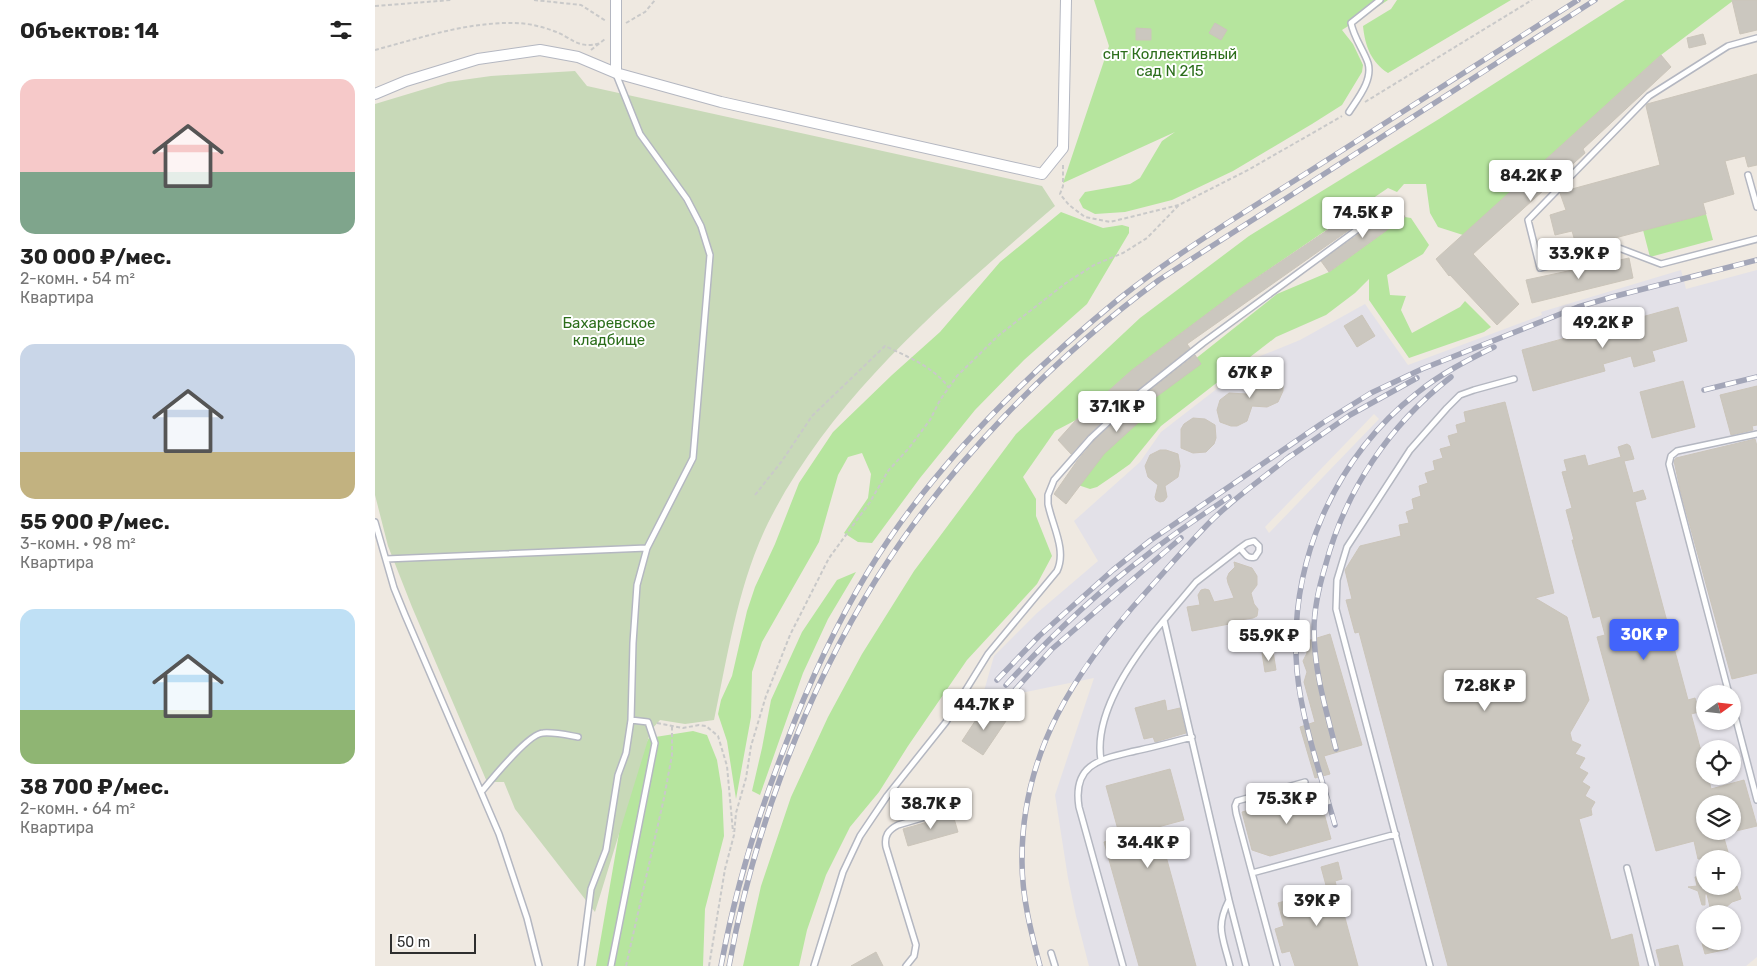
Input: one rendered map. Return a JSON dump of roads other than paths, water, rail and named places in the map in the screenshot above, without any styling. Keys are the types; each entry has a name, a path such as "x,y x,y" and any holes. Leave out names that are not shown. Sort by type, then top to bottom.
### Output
{"street":[{"path":"616,73 617,0"},
{"path":"375,94 479,58 540,50 578,57 616,73 721,102 1042,174 1063,148 1066,0"}],"lane":[{"path":"1349,112 1361,95 1369,74 1368,63 1353,33 1351,23 1380,0"},
{"path":"1757,38 1728,46 1649,96 1528,220 1540,268 1619,248 1661,264 1757,239"},
{"path":"581,966 591,889 606,850 618,775 625,753 631,720 632,651 637,585 647,548 693,458 710,255 701,226 687,198 640,134 616,73"},
{"path":"1748,175 1757,207"},
{"path":"814,966 843,872 860,836 887,796 946,722 988,654 1052,579 1060,564 1061,555 1048,504 1050,488 1054,480 1091,438 1135,397 1203,343 1388,207"},
{"path":"1430,966 1336,609 1337,580 1347,547 1410,450 1460,395 1514,379"},
{"path":"1727,685 1669,464 1671,456 1677,451 1757,434"},
{"path":"375,522 394,588 482,791 515,877 539,966"},
{"path":"386,559 647,548"},
{"path":"1101,760 1098,746 1107,710 1137,654 1197,582 1240,548"},
{"path":"1164,620 1246,966"},
{"path":"611,966 655,743 647,722 631,720"},
{"path":"1739,730 1757,799"},
{"path":"482,791 501,768 534,736 542,732 578,737"},
{"path":"1123,966 1078,802 1079,784 1083,775 1091,766 1101,760 1192,738"},
{"path":"1277,966 1235,806 1237,801 1305,782"},
{"path":"906,966 914,956 916,945 886,847 886,835 890,829 898,825 959,807"},
{"path":"1252,873 1396,834"},
{"path":"1627,868 1652,966"},
{"path":"1229,900 1220,921 1230,966"},
{"path":"1051,953 1055,966"}],"railway":[{"path":"721,966 740,882 765,800 803,701 834,634 869,570 894,532 922,495 983,424 1050,358 1142,281 1211,234 1578,0"},
{"path":"729,966 739,916 767,815 785,765 827,668 877,578 905,536 969,455 1041,379 1119,311 1159,280 1595,0"},
{"path":"997,680 1039,636 1113,570 1151,540 1321,424 1371,393 1422,369 1578,307 1757,260"},
{"path":"1335,825 1303,710 1297,671 1296,631 1300,592 1309,554 1322,517 1340,482 1362,449 1387,420 1417,393 1435,380 1464,362 1494,347"},
{"path":"1336,749 1318,675 1314,630 1319,590 1334,539 1344,512 1357,486 1389,438 1408,416 1451,377"},
{"path":"1704,390 1757,377"},
{"path":"1285,460 1350,415 1417,378"},
{"path":"1040,966 1025,901 1022,862 1024,822 1031,784 1042,748 1057,714 1097,651 1121,621 1203,529 1220,512 1290,456"},
{"path":"1006,685 1091,600 1187,525 1229,497"},
{"path":"1015,690 1052,649 1181,538"}],"park label":[{"name":"снт Коллективный сад N 215","path":"1170,62"},
{"name":"Бахаревское кладбище","path":"609,332"}]}
